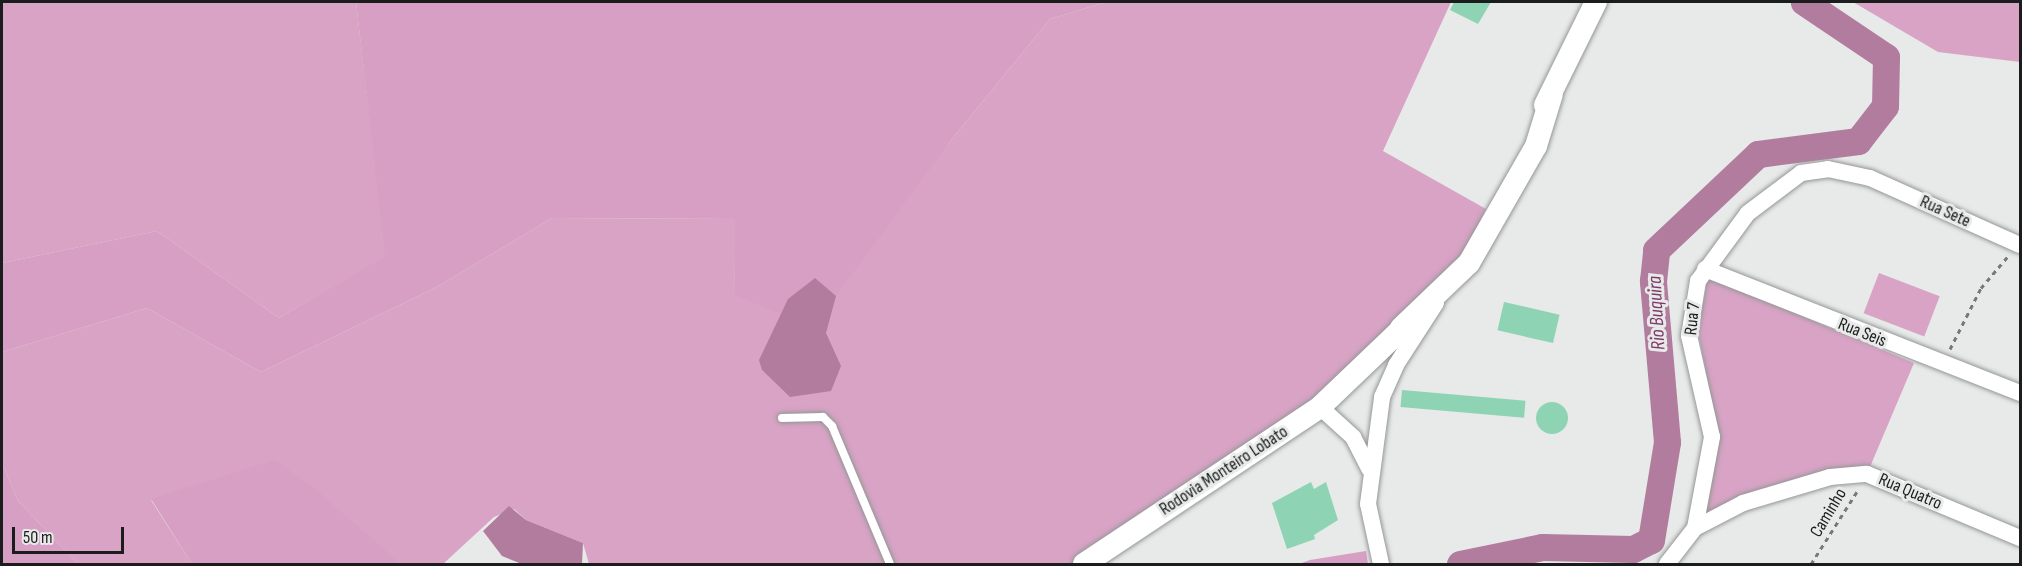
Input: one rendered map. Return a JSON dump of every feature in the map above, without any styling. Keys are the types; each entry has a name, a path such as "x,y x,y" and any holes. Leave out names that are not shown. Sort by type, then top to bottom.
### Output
{"main road":[{"name":"Rodovia Monteiro Lobato","path":"1084,564 1320,407 1360,373 1448,285 1552,94 1596,2"}],"street":[{"name":"Rua 7","path":"1667,564 1695,528 1712,437 1689,336 1705,268 1748,213 1801,173 1828,169 1870,178"},
{"name":"Rua Sete","path":"1870,178 2018,244"},
{"name":"Rua Seis","path":"1705,268 2020,393"},
{"path":"1379,557 1368,504 1369,469 1382,398 1396,365 1448,285"},
{"path":"1320,407 1353,437 1369,469"},
{"name":"Rua Quatro","path":"1695,528 1743,503 1830,477 1867,474 2019,534"}],"lane":[{"path":"782,418 823,417 832,426 890,564"}],"path":[{"path":"1943,364 1981,288 1998,274 2018,244"},
{"name":"Caminho","path":"1811,564 1867,474"}],"shaded area":[{"path":"2,2 356,2 386,256 279,318 157,231 2,263"},
{"path":"356,2 1106,2 1050,19 948,144 836,296 810,280 779,313 734,295 735,219 552,218 437,287 261,372 147,308 2,352 2,263 157,231 279,318 385,256"},
{"path":"1106,2 1451,2 1383,151 1486,209 1448,285 1360,373 1084,564 589,564 583,543 526,520 514,509 494,517 443,564 396,564 151,500 192,564 78,564 18,501 2,463 2,352 147,308 261,372 437,287 552,218 736,219 734,295 948,144 1050,19"},
{"path":"1853,2 2020,2 2020,62 1938,52"},
{"path":"1879,273 1940,296 1924,336 1864,313"},
{"path":"1708,277 1914,363 1867,474 1830,477 1703,524 1718,436 1698,331"},
{"path":"815,278 836,296 826,333 841,366 831,391 790,397 762,370 759,360 788,299"},
{"path":"275,460 316,490 401,564 192,564 151,499"},
{"path":"2,463 18,501 78,564 2,564"},
{"path":"509,506 526,520 583,543 582,564 522,564 502,556 483,531"},
{"path":"1366,551 1368,564 1299,564 1310,560"}],"building":[{"path":"1454,2 1491,2 1478,24 1450,10"},
{"path":"1504,302 1560,315 1553,343 1497,330"},
{"path":"1402,390 1526,401 1524,418 1401,407"},
{"path":"1552,402 1563,407 1568,418 1563,429 1552,434 1541,429 1536,418 1541,407"},
{"path":"1311,482 1314,489 1326,482 1338,520 1314,535 1315,539 1287,549 1272,503"}],"waterway":[{"name":"Rio Buquira","path":"1460,564 1542,547 1633,549 1651,540 1667,442 1653,281 1656,250 1758,154 1858,141 1885,106 1886,57 1804,2"}]}
